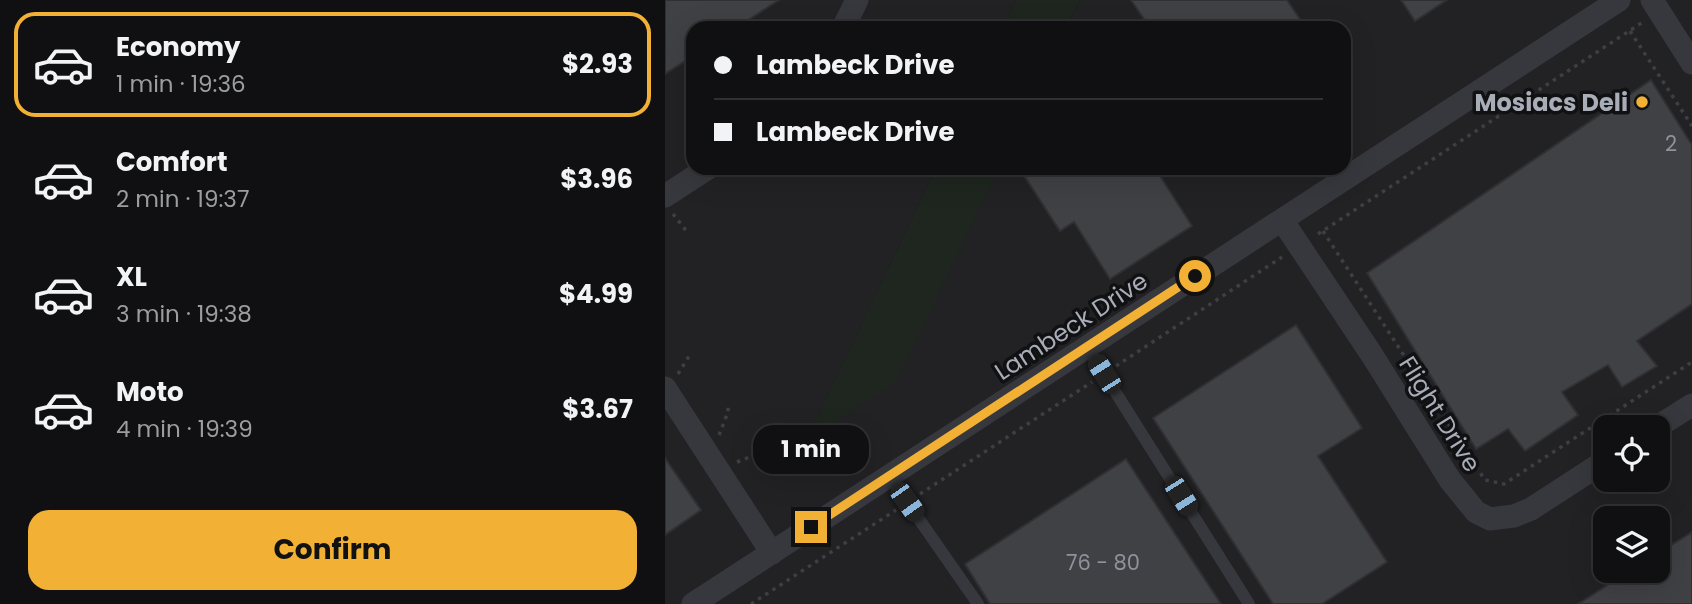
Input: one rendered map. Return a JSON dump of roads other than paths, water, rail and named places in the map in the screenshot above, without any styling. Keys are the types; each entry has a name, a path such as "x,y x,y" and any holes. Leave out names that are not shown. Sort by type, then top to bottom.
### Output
{"street":[{"path":"846,21 857,0"},
{"name":"Lambeck Drive","path":"1351,175 1619,0"},
{"path":"1655,6 1692,63"},
{"path":"665,197 698,175"},
{"name":"Lambeck Drive","path":"693,604 1351,175"},
{"name":"Flight Drive","path":"1282,220 1413,418 1450,480 1476,512 1490,519 1514,516 1531,509 1593,469"},
{"path":"668,383 703,447 772,552"},
{"path":"1670,419 1692,405"}],"lane":[{"path":"1087,347 1249,604"},
{"path":"889,476 978,604"}],"place":[{"name":"Mosiacs Deli","path":"1642,102"}]}
